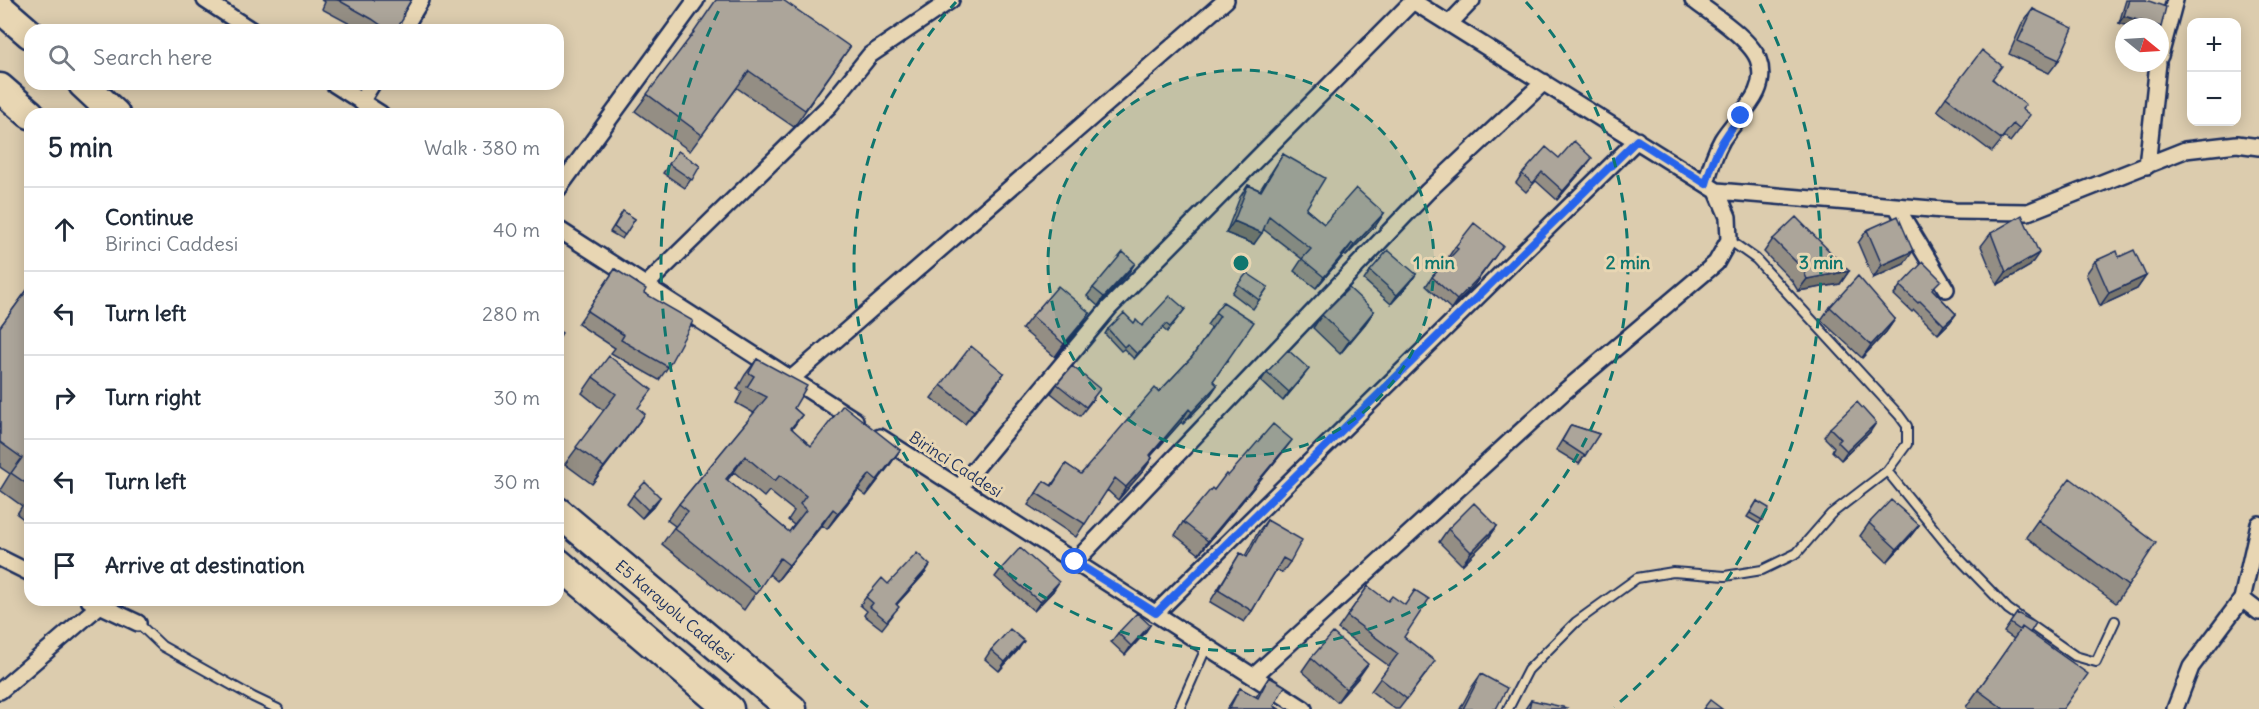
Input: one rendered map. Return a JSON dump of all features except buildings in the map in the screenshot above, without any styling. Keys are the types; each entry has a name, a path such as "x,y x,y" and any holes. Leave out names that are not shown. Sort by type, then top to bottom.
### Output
{"highway":[{"path":"0,8 24,29"},
{"path":"0,88 24,109"},
{"path":"89,90 109,108"},
{"name":"E5 Karayolu Caddesi","path":"564,517 792,709"},
{"path":"564,568 729,709"}],"street":[{"path":"205,0 242,24"},
{"path":"407,24 421,0"},
{"path":"564,181 696,0"},
{"path":"646,285 829,106 870,55 951,0"},
{"path":"791,379 1226,0"},
{"path":"1450,23 1472,0"},
{"path":"1254,676 1565,391 1716,263 1729,240 1728,217 1711,187 1714,156 1723,138 1756,95 1760,84 1760,70 1758,59 1746,43 1693,0"},
{"path":"2169,22 2175,0"},
{"path":"960,488 1109,308 1412,1 1711,187 1955,211 2028,212 2185,150 2237,144 2259,147"},
{"path":"2146,166 2157,72"},
{"path":"1075,562 1428,191 1544,82"},
{"path":"343,90 371,108"},
{"path":"361,102 368,90"},
{"path":"1156,613 1637,140"},
{"path":"1896,206 1946,289"},
{"name":"Birinci Caddesi","path":"564,233 1304,709"},
{"path":"2175,709 2191,667 2242,599 2259,524"},
{"path":"0,558 24,570"},
{"path":"2242,599 2259,612"},
{"path":"0,691 91,606"},
{"path":"101,606 138,622"}],"lane":[{"path":"1508,709 1528,670 1576,622 1637,578 1673,572 1725,576 1762,570 1797,553 1831,514 1887,471 1907,444 1907,426 1899,415 1756,259 1729,240"},
{"path":"1887,471 1953,551 2008,609 2075,656 2096,662 2115,621"},
{"path":"138,622 162,646 278,709"},
{"path":"1179,709 1208,646"}],"route":[{"path":"1075,562 1156,613 1637,140 1706,184 1714,156 1723,138 1741,116"}]}
